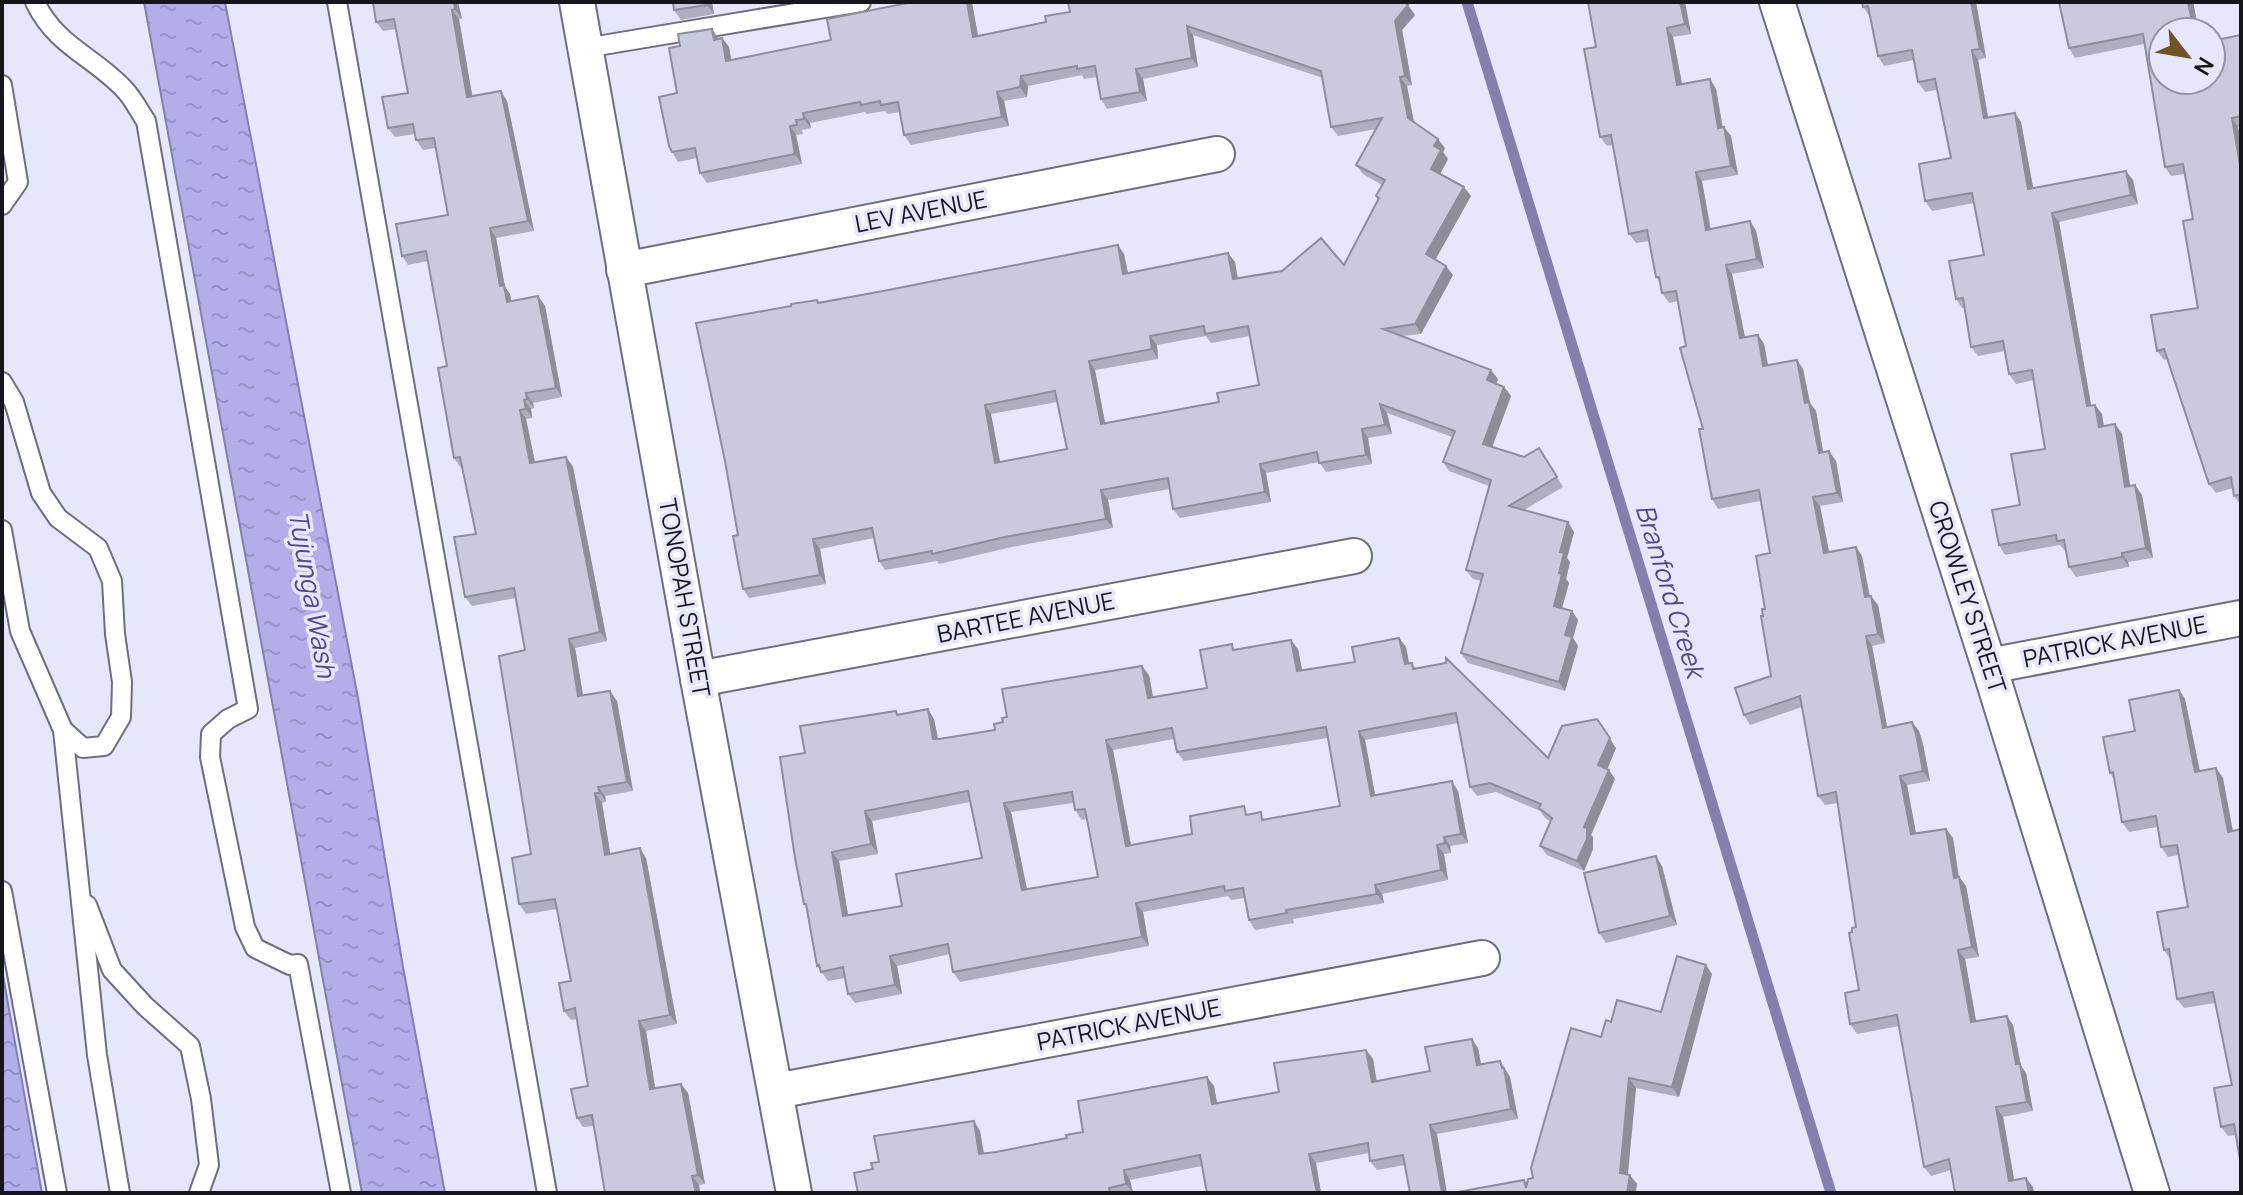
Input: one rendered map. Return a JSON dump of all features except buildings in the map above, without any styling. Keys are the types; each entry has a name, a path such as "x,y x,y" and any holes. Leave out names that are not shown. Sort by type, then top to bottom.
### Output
{"street":[{"name":"TONOPAH STREET","path":"577,2 794,1193"},
{"name":"CROWLEY STREET","path":"1777,2 1989,666 2152,1193"},
{"name":"LEV AVENUE","path":"624,270 1217,154"},
{"name":"BARTEE AVENUE","path":"698,679 1354,556"},
{"name":"PATRICK AVENUE","path":"1989,666 2241,618"},
{"name":"PATRICK AVENUE","path":"776,1091 1482,958"}],"lane":[{"path":"35,2 45,23 125,90 146,121 248,709 228,719 211,734 210,757 245,927 255,948 290,965 298,964 341,1193"},
{"path":"337,2 547,1193"},
{"path":"585,48 861,2"},
{"path":"2,85 18,182 2,205"},
{"path":"2,382 14,402 41,493 58,518 98,548 112,581 122,682 121,717 104,746 83,748 63,730"},
{"path":"2,530 20,631 63,730 97,1055 120,1193"},
{"path":"78,884 112,970 145,1006 190,1046 201,1099 209,1165 199,1193"},
{"path":"2,891 57,1193"}],"water":[{"name":"Tujunga Wash","path":"144,2 225,2 358,698 445,1193 362,1193"},
{"path":"2,970 42,1193 2,1193"}],"waterway":[{"name":"Branford Creek","path":"1467,2 1831,1193"}]}
